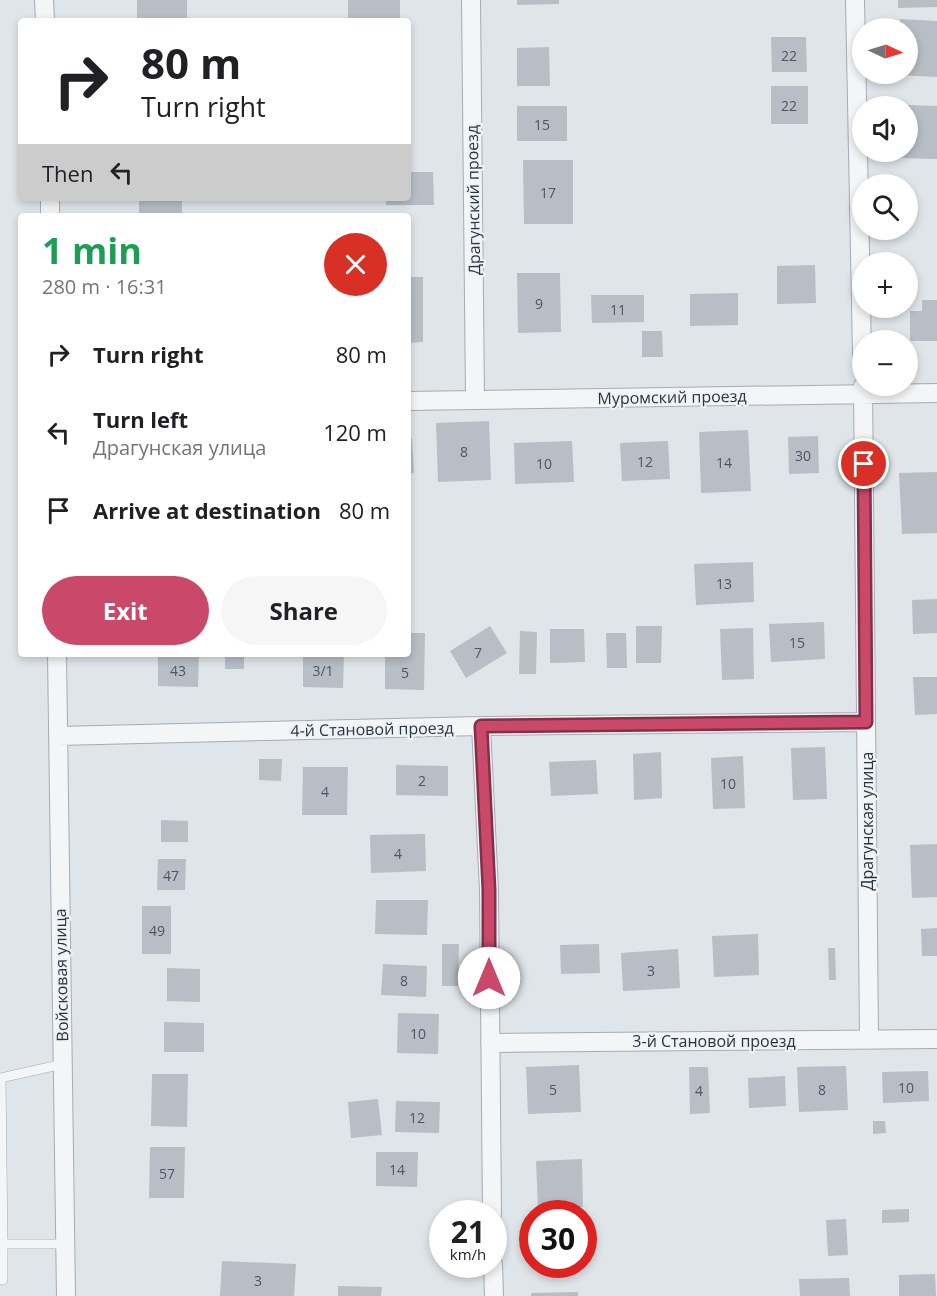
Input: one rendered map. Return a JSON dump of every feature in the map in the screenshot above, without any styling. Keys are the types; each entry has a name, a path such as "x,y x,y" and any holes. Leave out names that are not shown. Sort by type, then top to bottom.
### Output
{"street":[{"path":"44,0 45,18"},
{"name":"Драгунский проезд","path":"471,0 475,400"},
{"path":"855,0 862,330"},
{"name":"Муромский проезд","path":"411,401 852,389"},
{"name":"Муромский проезд","path":"918,392 937,393"},
{"name":"Драгунская улица","path":"863,396 869,1040"},
{"name":"Войсковая улица","path":"57,657 66,1296"},
{"name":"4-й Становой проезд","path":"58,736 481,726 866,722"},
{"path":"481,726 489,890 492,1200"},
{"name":"3-й Становой проезд","path":"490,1043 937,1038"},
{"path":"493,1278 494,1296"}],"lane":[{"path":"0,1280 3,1280 1,1078 63,1064"},
{"path":"3,1244 65,1244"}],"building":[{"path":"137,0 187,0 187,18 137,18"},
{"path":"348,0 400,0 400,18 348,18"},
{"path":"517,0 559,0 559,4 517,5"},
{"path":"898,0 937,0 937,7 898,8"},
{"path":"918,20 937,21 937,77 918,76"},
{"path":"771,37 806,37 807,72 772,72"},
{"path":"549,47 550,86 517,86 517,48"},
{"path":"771,86 808,86 808,124 771,124"},
{"path":"918,105 937,106 937,159 918,159"},
{"path":"517,106 567,106 567,141 517,141"},
{"path":"523,160 573,160 573,224 524,224"},
{"path":"411,172 433,172 434,205 386,205 386,201 411,201"},
{"path":"139,201 182,201 182,213 139,213"},
{"path":"815,265 816,303 777,304 777,266"},
{"path":"517,273 560,273 561,332 518,333"},
{"path":"411,277 423,277 423,342 411,343"},
{"path":"738,293 738,325 690,326 690,294"},
{"path":"591,295 644,295 644,322 592,323"},
{"path":"922,300 937,300 937,341 918,341 918,330 910,330 910,318 918,318 918,311 922,311"},
{"path":"642,331 662,331 663,357 642,357"},
{"path":"489,421 491,480 438,482 436,423"},
{"path":"748,430 751,491 701,493 699,432"},
{"path":"818,436 819,473 789,474 788,437"},
{"path":"412,438 414,473 411,473"},
{"path":"572,441 574,482 515,484 514,443"},
{"path":"668,441 670,479 622,481 620,443"},
{"path":"937,472 937,533 902,534 899,473"},
{"path":"753,562 754,602 696,605 694,564"},
{"path":"937,599 937,633 913,634 912,600"},
{"path":"824,622 825,659 771,662 769,624"},
{"path":"490,626 507,653 466,678 450,651"},
{"path":"636,626 662,626 661,663 636,663"},
{"path":"753,628 754,679 722,680 720,629"},
{"path":"550,629 584,629 585,662 550,663"},
{"path":"520,631 537,632 536,674 519,674"},
{"path":"411,633 425,633 424,690 385,689 385,657 411,657"},
{"path":"606,633 626,633 627,668 607,668"},
{"path":"158,657 199,657 198,687 158,686"},
{"path":"225,657 244,657 244,669 225,669"},
{"path":"303,657 344,657 343,688 303,687"},
{"path":"913,677 937,677 937,714 915,715"},
{"path":"825,747 827,799 793,800 791,748"},
{"path":"661,752 662,798 634,800 633,754"},
{"path":"743,756 745,808 713,809 711,758"},
{"path":"259,759 282,759 281,781 259,780"},
{"path":"596,760 598,794 551,796 549,762"},
{"path":"396,765 448,766 448,796 396,795"},
{"path":"303,767 348,767 347,815 302,815"},
{"path":"161,820 188,821 188,842 161,842"},
{"path":"425,834 426,871 371,873 370,835"},
{"path":"937,844 937,897 912,898 910,845"},
{"path":"158,859 186,859 185,890 157,890"},
{"path":"376,900 428,900 427,935 375,934"},
{"path":"142,906 171,906 171,954 142,954"},
{"path":"937,928 937,956 922,956 921,929"},
{"path":"758,934 759,975 714,977 712,936"},
{"path":"442,944 459,944 458,986 442,986"},
{"path":"599,944 600,973 561,974 560,945"},
{"path":"828,948 835,948 836,980 829,980"},
{"path":"678,949 680,988 623,991 621,953"},
{"path":"383,964 427,966 426,997 381,995"},
{"path":"167,968 200,969 200,1002 167,1001"},
{"path":"398,1013 439,1014 438,1054 397,1053"},
{"path":"164,1022 204,1023 204,1052 164,1052"},
{"path":"579,1065 581,1112 528,1114 526,1067"},
{"path":"846,1066 848,1110 799,1112 797,1067"},
{"path":"689,1067 708,1067 710,1113 690,1114"},
{"path":"928,1071 929,1101 883,1103 882,1072"},
{"path":"152,1074 188,1074 187,1127 151,1126"},
{"path":"785,1076 786,1106 749,1108 748,1078"},
{"path":"378,1099 382,1135 351,1138 348,1102"},
{"path":"396,1101 440,1102 439,1133 395,1132"},
{"path":"873,1121 885,1121 886,1133 873,1134"},
{"path":"150,1147 185,1147 184,1198 149,1198"},
{"path":"376,1152 418,1152 417,1187 376,1186"},
{"path":"582,1159 583,1200 538,1200 536,1161"},
{"path":"909,1209 909,1222 882,1223 882,1210"},
{"path":"846,1219 848,1255 828,1256 826,1220"},
{"path":"222,1261 296,1264 294,1296 220,1296"},
{"path":"935,1274 936,1296 899,1296 899,1275"},
{"path":"849,1278 850,1296 800,1296 799,1279"},
{"path":"338,1286 382,1287 381,1296 338,1296"},
{"path":"578,1292 578,1296 531,1296 531,1293"}],"route":[{"path":"489,978 489,890 481,726 866,722 864,464"}]}
